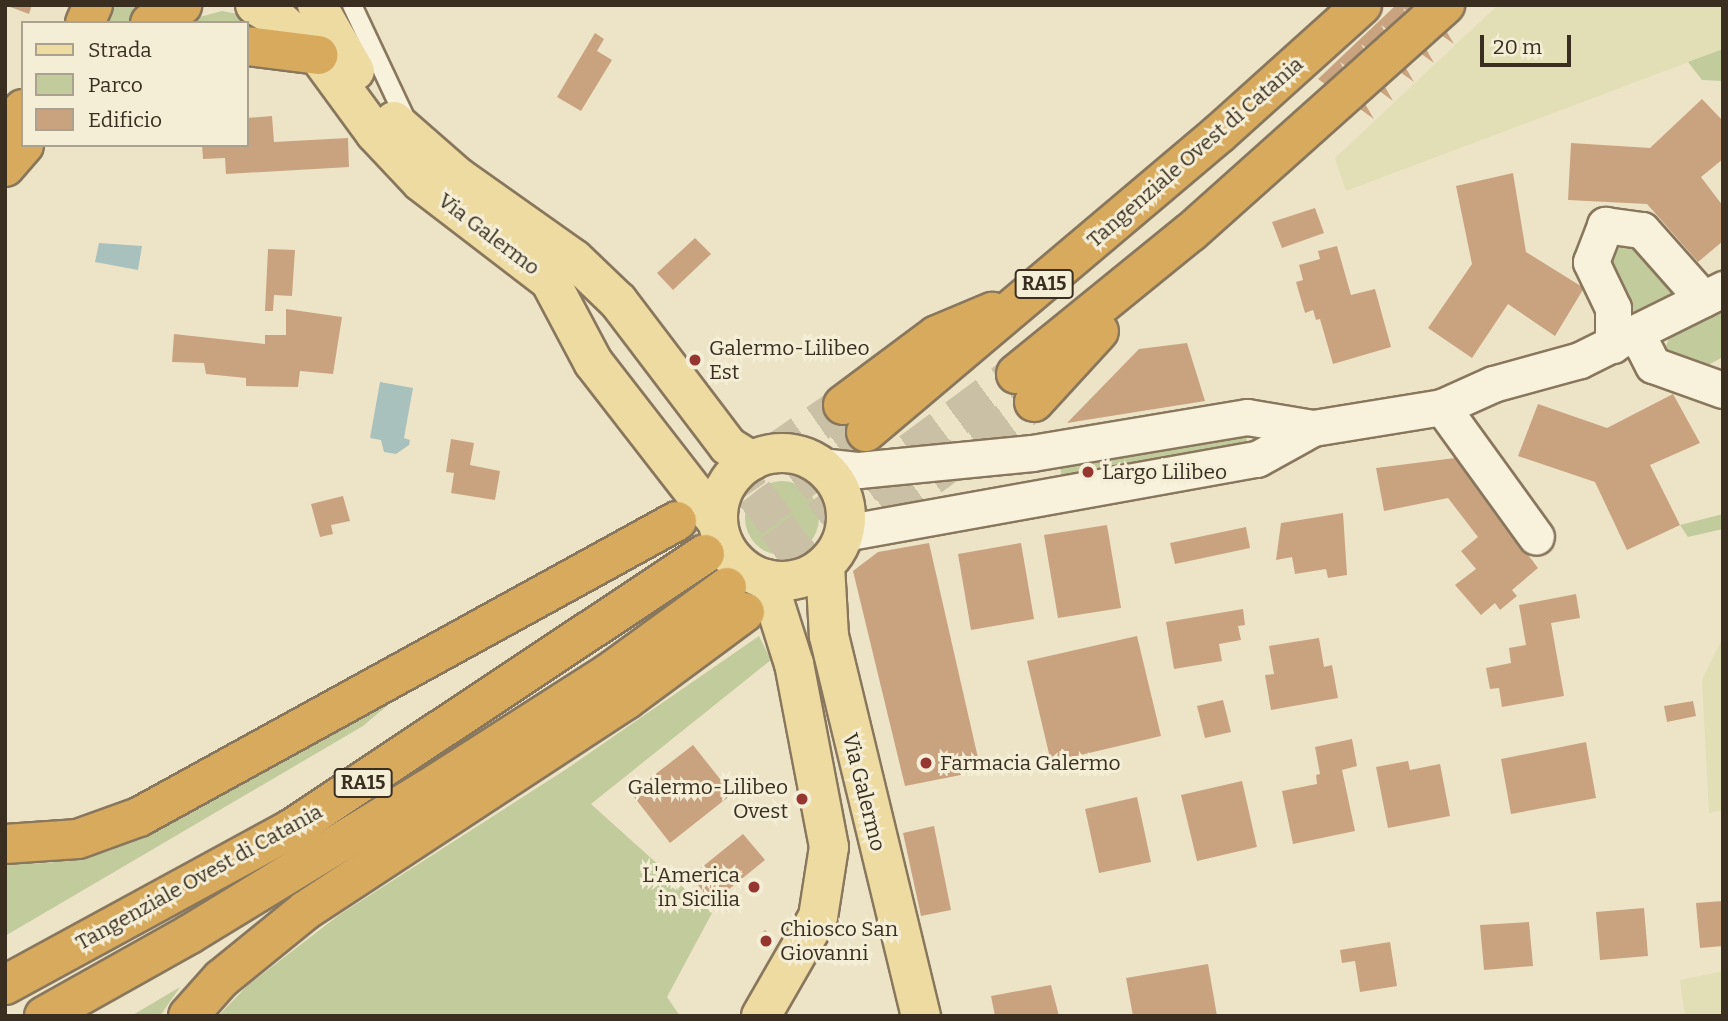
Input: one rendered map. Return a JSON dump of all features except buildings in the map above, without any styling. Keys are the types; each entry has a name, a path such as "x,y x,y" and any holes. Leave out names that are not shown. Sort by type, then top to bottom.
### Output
{"highway":[{"path":"86,21 93,5"},
{"path":"154,21 183,5"},
{"name":"Tangenziale Ovest di Catania","path":"854,419 1026,298 1362,5"},
{"path":"1025,388 1191,232 1445,5"},
{"path":"248,46 318,55"},
{"path":"5,129 21,111"},
{"path":"5,167 22,147"},
{"path":"5,844 78,838 139,817 677,521"},
{"name":"Tangenziale Ovest di Catania","path":"5,985 291,829 712,538"},
{"name":"Tangenziale Ovest di Catania","path":"44,1016 190,934 426,790 609,673 736,600 626,700 306,910 229,972 188,1016"}],"main road":[{"name":"Via Galermo","path":"255,5 288,27 318,55 397,160 550,281 593,362 712,538"},
{"name":"Via Galermo","path":"317,5 359,78 418,144 574,259 618,301 728,446 752,461"},
{"path":"787,454 820,466 842,495 835,549 798,579 767,579 737,563 724,545 712,538 726,487 752,461 787,454"},
{"name":"Via Galermo","path":"835,549 829,636 921,1016"},
{"name":"Via Galermo","path":"761,1016 818,918 829,847 794,664 767,579"}],"street":[{"path":"820,466 859,470 1032,453 1247,417 1313,428 1442,407 1493,384 1625,340 1713,294 1642,230 1605,225 1591,262 1625,340 1653,365 1723,390"},
{"path":"1442,407 1536,537"},
{"path":"835,549 1040,495 1257,459 1313,428"},
{"path":"1032,453 1040,495"}],"lane":[{"path":"352,5 418,144"}],"shaded area":[{"path":"1498,5 1723,5 1723,49 1346,191 1335,158"},
{"path":"1723,637 1723,810 1709,813 1702,680"},
{"path":"1723,971 1723,1016 1685,1016 1680,980"}],"green space":[{"path":"116,5 155,5 131,21 105,21"},
{"path":"222,11 244,15 273,29 248,35 248,21 184,21"},
{"path":"1723,49 1723,81 1702,80 1688,62"},
{"path":"1618,240 1636,241 1675,281 1671,297 1632,315 1605,265"},
{"path":"1723,310 1723,357 1697,371 1672,360 1666,346 1671,334"},
{"path":"1238,434 1246,435 1247,443 1239,449 1070,479 1062,476 1060,468 1068,463"},
{"path":"782,481 803,487 813,497 819,518 813,539 803,549 782,555 761,549 751,539 745,518 751,497 761,487"},
{"path":"1723,514 1723,529 1688,537 1680,525"},
{"path":"759,636 771,660 591,804 712,913 667,997 680,1016 218,1016 248,985 339,915 565,770"},
{"path":"400,695 363,726 5,936 5,864 49,863 109,851 160,829"},
{"path":"180,987 160,1016 131,1016"}],"water":[{"path":"99,243 142,246 138,270 95,262"},
{"path":"380,382 413,388 404,438 410,440 409,445 396,454 384,452 381,440 370,438"}],"tunnel":[{"path":"727,587 1016,374"},
{"path":"746,611 1034,402"},
{"path":"677,521 843,405"},
{"path":"705,554 866,432"}],"place":[{"name":"Galermo-Lilibeo Est","path":"695,360"},
{"name":"Largo Lilibeo","path":"1088,472"},
{"name":"Farmacia Galermo","path":"926,763"},
{"name":"Galermo-Lilibeo Ovest","path":"802,799"},
{"name":"L'America in Sicilia","path":"754,887"},
{"name":"Chiosco San Giovanni","path":"766,941"}]}
